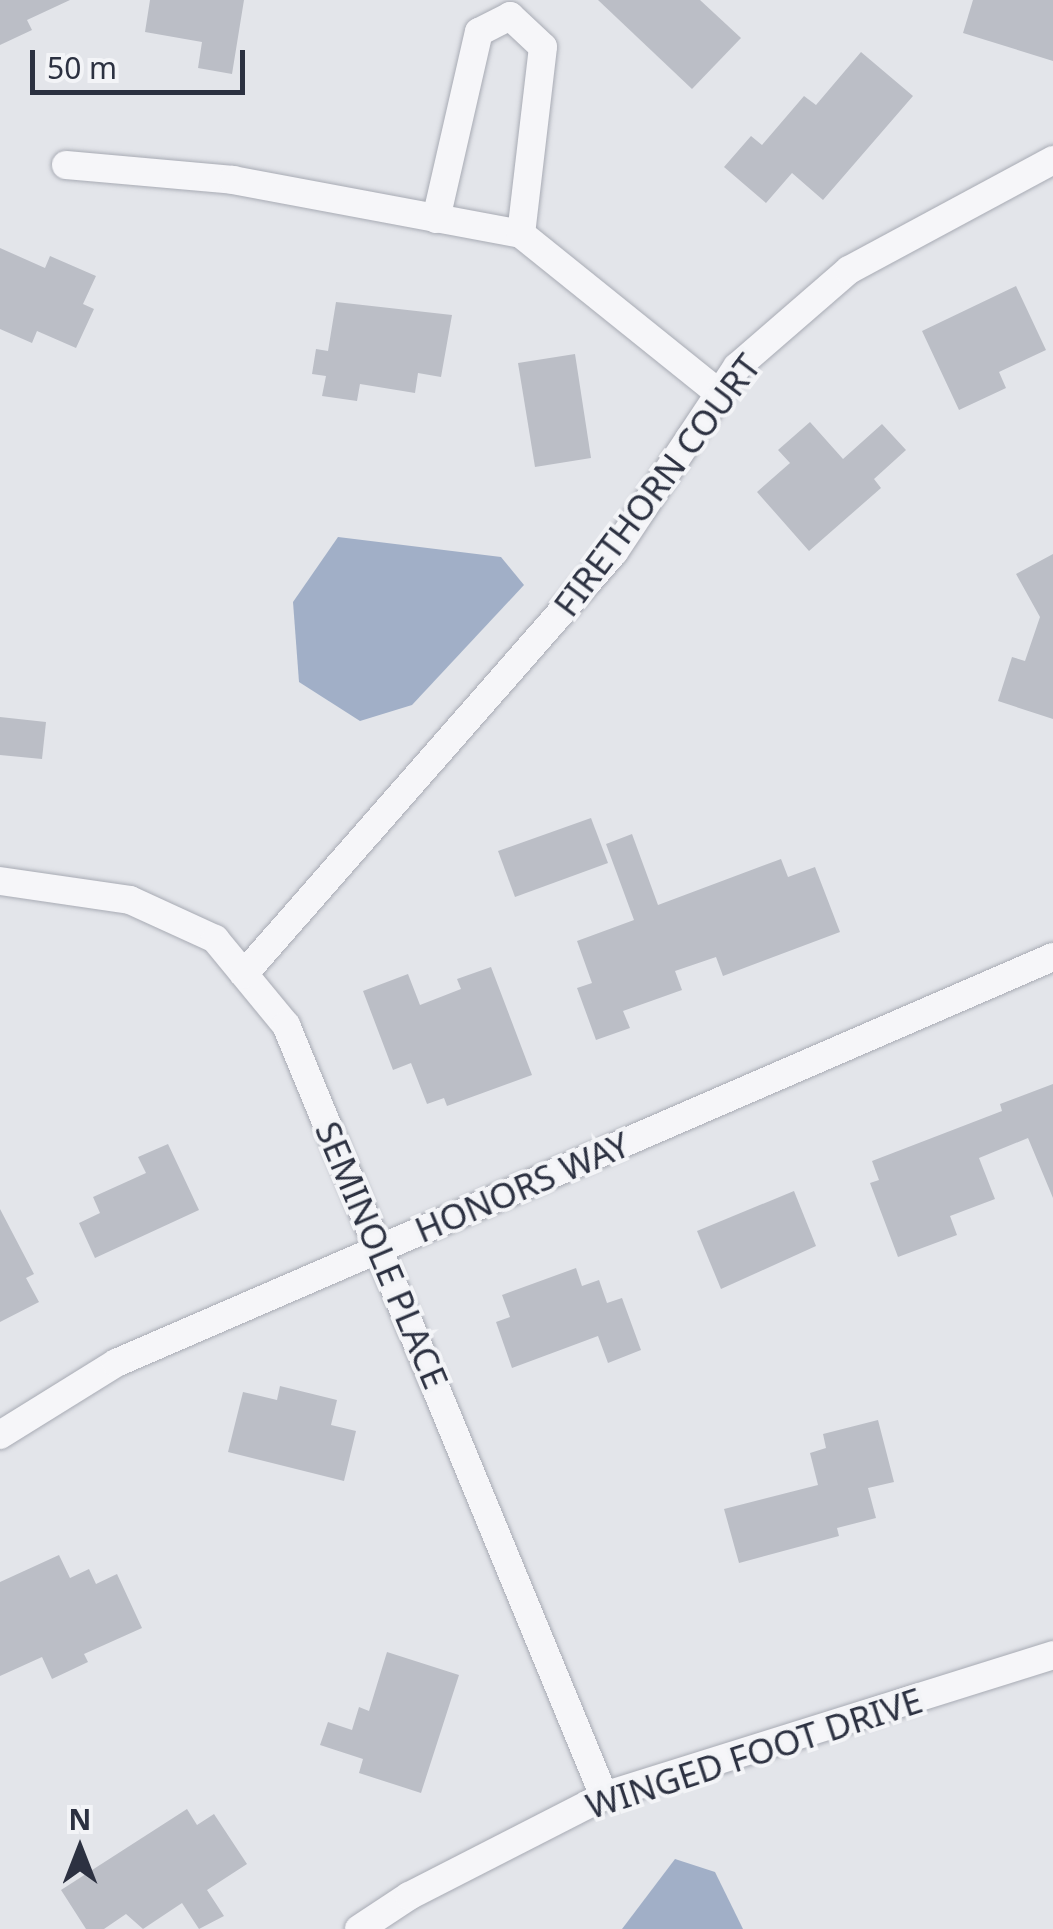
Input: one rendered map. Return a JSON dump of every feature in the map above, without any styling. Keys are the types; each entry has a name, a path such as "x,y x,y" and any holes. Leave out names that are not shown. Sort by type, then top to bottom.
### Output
{"street":[{"path":"436,219 479,32 510,16 543,47 521,234"},
{"name":"FIRETHORN COURT","path":"244,974 614,552 738,367 848,270 1053,160"},
{"path":"66,165 233,180 521,234 720,394"},
{"name":"SEMINOLE PLACE","path":"0,882 130,900 215,940 286,1025 604,1796"},
{"name":"HONORS WAY","path":"0,1434 116,1363 380,1247 832,1058 1053,957"},
{"name":"WINGED FOOT DRIVE","path":"359,1929 409,1896 604,1796 1053,1654"}],"water":[{"path":"338,537 501,557 524,585 412,705 360,721 299,682 293,602"},
{"path":"675,1859 715,1872 743,1929 622,1929"}],"building":[{"path":"0,0 70,0 27,20 32,30 0,45"},
{"path":"150,0 244,0 232,74 198,68 202,42 145,32"},
{"path":"598,0 700,0 741,38 692,89"},
{"path":"973,0 1053,0 1053,61 963,33"},
{"path":"861,52 913,96 823,200 792,173 766,203 724,167 751,136 762,145 804,96 816,105"},
{"path":"0,248 45,268 50,256 96,276 83,304 94,309 76,348 37,331 32,343 0,329"},
{"path":"1016,286 1046,350 999,372 1006,388 959,410 922,331"},
{"path":"336,302 452,315 441,377 418,373 415,393 360,384 357,401 322,396 326,376 312,374 316,349 328,351"},
{"path":"575,354 591,458 535,467 518,363"},
{"path":"810,422 843,459 882,424 906,450 874,479 881,488 809,551 757,492 790,463 778,450"},
{"path":"1053,554 1053,719 998,701 1012,657 1025,661 1040,617 1016,574"},
{"path":"0,717 46,722 42,759 0,755"},
{"path":"591,818 608,863 515,897 498,851"},
{"path":"632,834 658,905 781,859 788,877 815,867 840,932 723,976 716,957 675,971 682,990 623,1011 630,1028 596,1040 577,988 592,983 577,941 634,920 606,844"},
{"path":"491,967 532,1075 447,1106 444,1098 427,1104 411,1063 393,1070 363,991 408,974 420,1005 461,989 457,979"},
{"path":"1053,1084 1053,1198 1028,1138 979,1158 995,1199 950,1216 957,1235 898,1257 870,1183 879,1180 872,1161 1002,1111 1000,1104"},
{"path":"168,1144 199,1210 95,1258 79,1223 100,1213 93,1197 146,1173 138,1157"},
{"path":"794,1191 816,1246 721,1289 697,1231"},
{"path":"0,1209 34,1274 26,1278 39,1302 0,1322"},
{"path":"576,1268 582,1286 599,1280 607,1303 622,1298 641,1350 608,1363 598,1336 512,1368 496,1322 510,1317 502,1295"},
{"path":"280,1386 337,1400 331,1425 356,1431 344,1481 228,1452 243,1392 277,1400"},
{"path":"878,1420 894,1482 868,1488 876,1518 837,1528 839,1536 739,1563 724,1509 818,1485 810,1453 826,1448 823,1434"},
{"path":"59,1555 70,1578 89,1569 96,1584 117,1574 142,1628 84,1654 88,1662 52,1679 42,1657 0,1676 0,1582"},
{"path":"387,1652 459,1675 421,1793 359,1773 363,1759 320,1745 328,1722 352,1730 359,1707 369,1711"},
{"path":"187,1809 197,1825 214,1814 247,1864 207,1890 224,1916 199,1929 182,1903 143,1929 126,1914 104,1929 86,1929 61,1890"}]}
